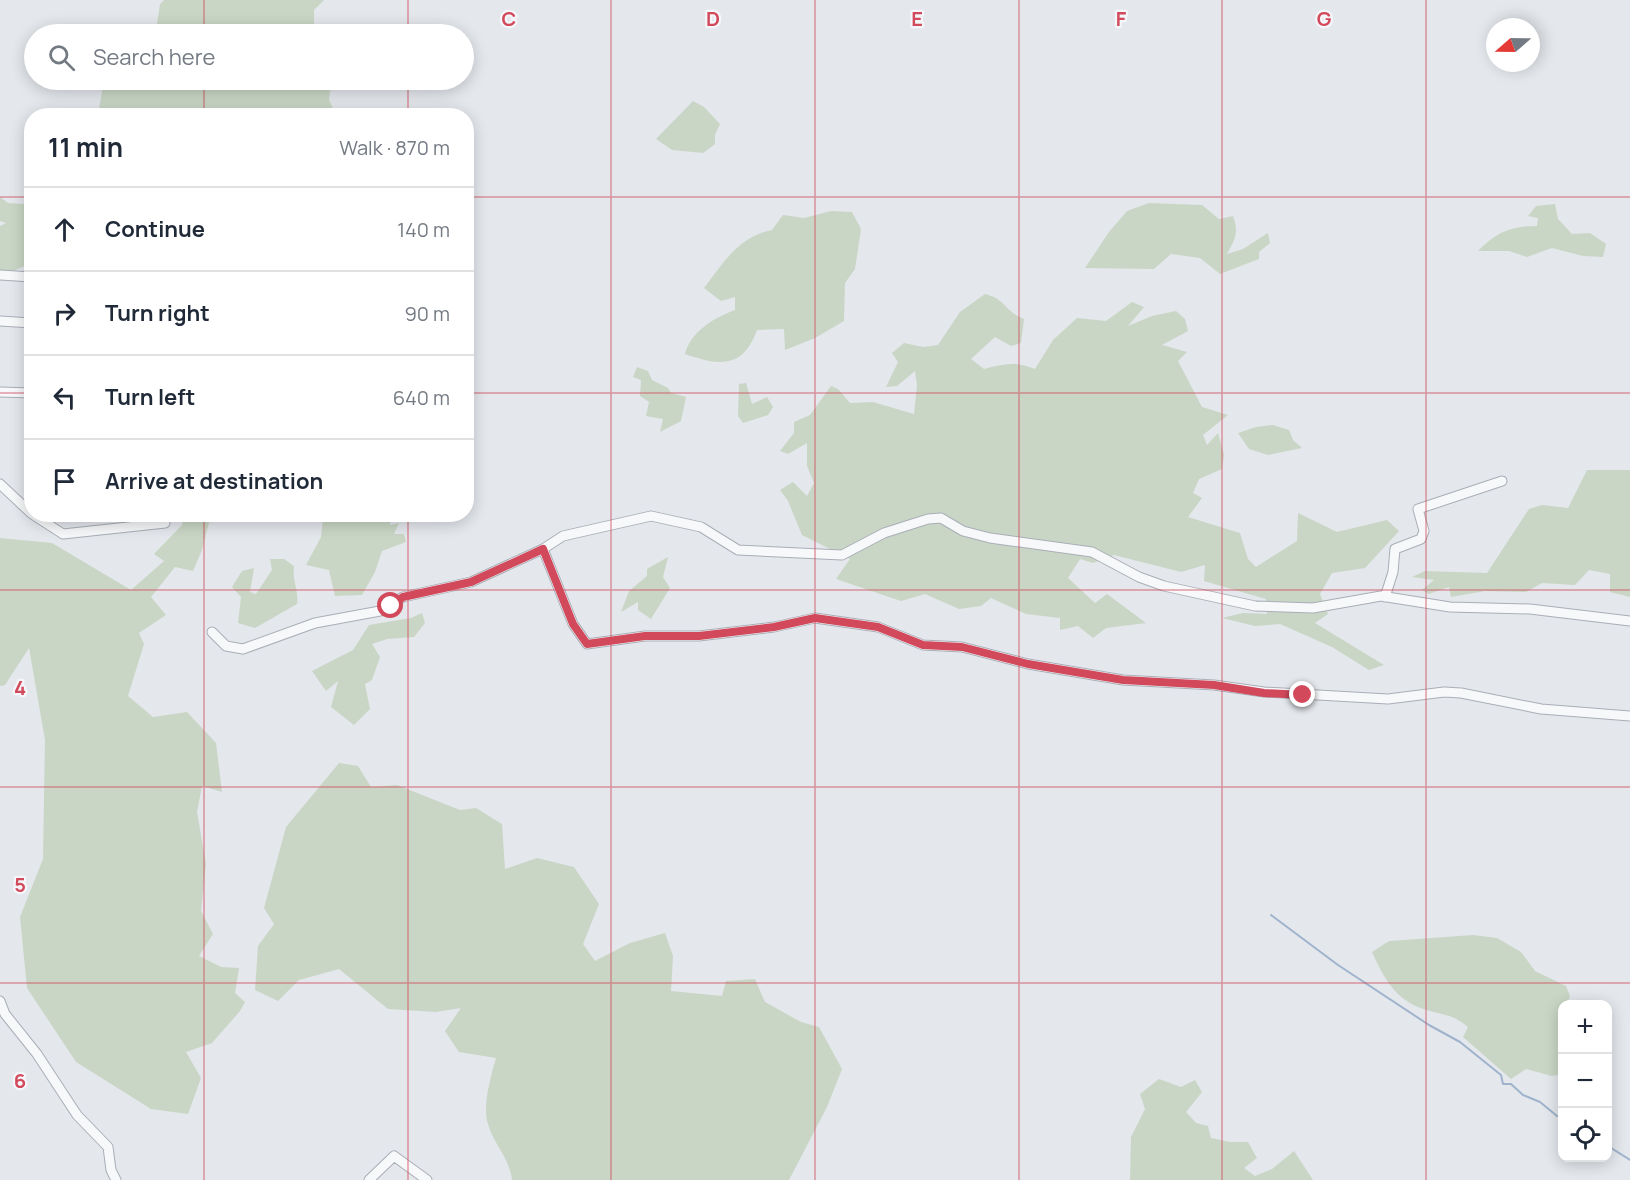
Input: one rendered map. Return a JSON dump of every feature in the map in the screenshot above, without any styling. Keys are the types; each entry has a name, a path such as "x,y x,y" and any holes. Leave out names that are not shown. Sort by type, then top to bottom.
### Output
{"street":[{"path":"0,275 24,276"},
{"path":"0,321 24,322"},
{"path":"0,392 24,393"},
{"path":"1385,597 1393,572 1395,549 1421,539 1424,531 1418,509 1502,481"},
{"path":"0,484 24,507"},
{"path":"20,504 24,503"},
{"path":"212,632 226,646 243,649 315,622 380,611 403,597 471,582 543,549 563,536 651,516 701,527 738,550 842,555 877,536 928,519 941,518 963,531 990,538 1092,552 1139,577 1164,586 1255,606 1313,608 1385,597 1450,607 1530,609 1630,621"},
{"path":"44,522 63,534 165,523"},
{"path":"543,549 573,624 587,644 645,636 711,635 774,627 815,618 878,627 923,645 962,647 1028,664 1123,680 1214,685 1264,693 1388,699 1444,692 1461,693 1540,709 1630,716"},
{"path":"0,1000 5,1014 37,1054 65,1098 108,1147 111,1170 116,1180"},
{"path":"369,1180 394,1156 428,1180"}],"green space":[{"path":"164,0 324,0 314,10 314,24 157,24 160,4"},
{"path":"102,90 330,90 329,100 333,108 99,108"},
{"path":"693,101 704,107 720,124 715,135 715,144 703,153 672,150 656,139"},
{"path":"0,197 8,203 24,204 24,266 0,277 0,226 6,223 0,221"},
{"path":"1149,203 1202,205 1219,219 1233,216 1236,227 1235,236 1227,254 1243,249 1268,233 1270,243 1259,252 1259,259 1220,274 1200,258 1171,254 1154,269 1085,268 1109,232 1127,211"},
{"path":"1555,204 1558,219 1572,234 1590,233 1606,244 1603,257 1583,256 1552,248 1527,257 1509,251 1478,251 1491,239 1505,231 1537,226 1538,218 1528,216 1536,206"},
{"path":"831,211 852,212 861,229 855,269 845,283 844,321 815,338 785,350 784,329 757,330 745,352 728,361 709,361 685,354 692,339 704,326 735,310 735,297 721,301 704,288 741,244 760,233 772,230 783,215 804,218"},
{"path":"985,294 997,299 1024,319 1021,343 1011,346 995,337 971,359 984,369 1010,364 1035,369 1053,340 1077,318 1106,321 1132,302 1144,307 1128,326 1152,316 1176,311 1185,319 1188,331 1162,345 1187,352 1178,361 1202,407 1228,415 1203,435 1207,445 1218,433 1224,455 1222,469 1199,479 1193,493 1202,498 1188,517 1240,533 1248,559 1256,567 1297,541 1298,513 1337,532 1387,520 1399,531 1365,568 1332,573 1320,594 1328,614 1315,623 1384,665 1369,670 1332,647 1280,624 1255,626 1222,618 1243,613 1267,614 1266,599 1204,581 1205,565 1181,572 1114,555 1093,563 1080,559 1068,578 1095,603 1107,594 1146,623 1106,628 1093,638 1078,626 1060,630 1060,618 1026,614 991,598 981,606 959,609 925,594 901,601 836,579 850,559 802,535 788,501 780,490 793,482 807,496 814,483 807,466 807,443 788,454 780,451 794,433 794,422 810,415 831,386 838,389 850,403 873,402 914,414 917,385 915,371 897,386 886,387 898,362 892,353 904,343 923,347 938,345 960,312"},
{"path":"637,367 648,371 652,380 668,388 671,393 686,397 681,421 660,432 663,419 646,416 649,402 640,396 641,380 633,377"},
{"path":"746,383 752,404 767,397 773,407 768,415 743,423 738,416 739,384"},
{"path":"1273,425 1289,430 1293,440 1302,448 1268,455 1249,449 1238,433 1256,427"},
{"path":"1587,470 1630,470 1630,597 1610,592 1610,574 1589,570 1575,585 1542,583 1526,592 1485,591 1451,597 1449,587 1429,594 1422,590 1434,580 1412,577 1425,571 1487,573 1529,509 1542,505 1568,508"},
{"path":"183,522 209,522 202,550 193,571 175,567 151,597 166,615 139,633 144,644 128,696 153,717 187,712 216,743 222,792 202,786 197,812 206,864 201,911 213,934 199,956 221,967 239,968 235,993 245,1002 212,1043 186,1052 201,1078 188,1114 151,1109 76,1062 27,988 20,917 43,859 45,740 29,648 5,685 0,686 0,538 52,543 131,590 164,561 154,554"},
{"path":"323,522 390,522 390,525 399,523 394,534 404,534 406,542 382,551 375,572 362,595 335,596 329,570 306,565 321,537"},
{"path":"668,557 663,577 670,588 651,619 638,610 638,602 621,612 629,591 647,576 647,569"},
{"path":"270,559 284,559 294,566 297,604 255,628 238,623 241,597 232,587 242,571 254,568 250,592 256,594 272,570"},
{"path":"422,613 425,623 414,637 387,639 372,644 380,657 372,680 365,684 370,709 354,725 331,707 338,681 326,691 312,671 353,650 369,625 411,618"},
{"path":"339,763 358,766 371,787 397,785 460,810 476,808 502,824 505,869 537,858 574,867 599,904 583,944 595,961 630,943 665,933 673,956 671,991 722,996 726,981 755,979 765,1002 801,1022 819,1027 842,1069 827,1107 789,1180 512,1180 511,1172 490,1131 486,1117 488,1091 496,1058 459,1052 445,1031 461,1008 436,1012 388,1009 339,969 299,980 278,1001 255,990 258,946 274,924 264,908 286,827"},
{"path":"1473,935 1497,938 1521,952 1535,971 1566,986 1570,996 1568,1000 1558,1000 1558,1075 1552,1076 1526,1069 1511,1079 1463,1037 1468,1027 1463,1023 1450,1016 1419,1007 1400,996 1381,971 1372,952 1389,941"},
{"path":"1159,1079 1181,1087 1195,1080 1202,1092 1186,1112 1196,1123 1208,1126 1211,1138 1230,1142 1248,1142 1257,1158 1244,1168 1255,1176 1272,1169 1294,1151 1313,1180 1130,1180 1131,1137 1145,1109 1140,1094"}],"waterway":[{"path":"1271,915 1338,965 1429,1025 1460,1042 1501,1075 1503,1084 1511,1084 1523,1095 1540,1102 1558,1116"},
{"path":"1612,1149 1630,1160"}],"route":[{"path":"391,606 403,597 471,582 543,549 573,624 582,641 587,644 616,638 699,636 774,627 815,618 878,627 923,645 962,647 1028,664 1123,680 1214,685 1246,688 1264,693 1303,695"}]}
